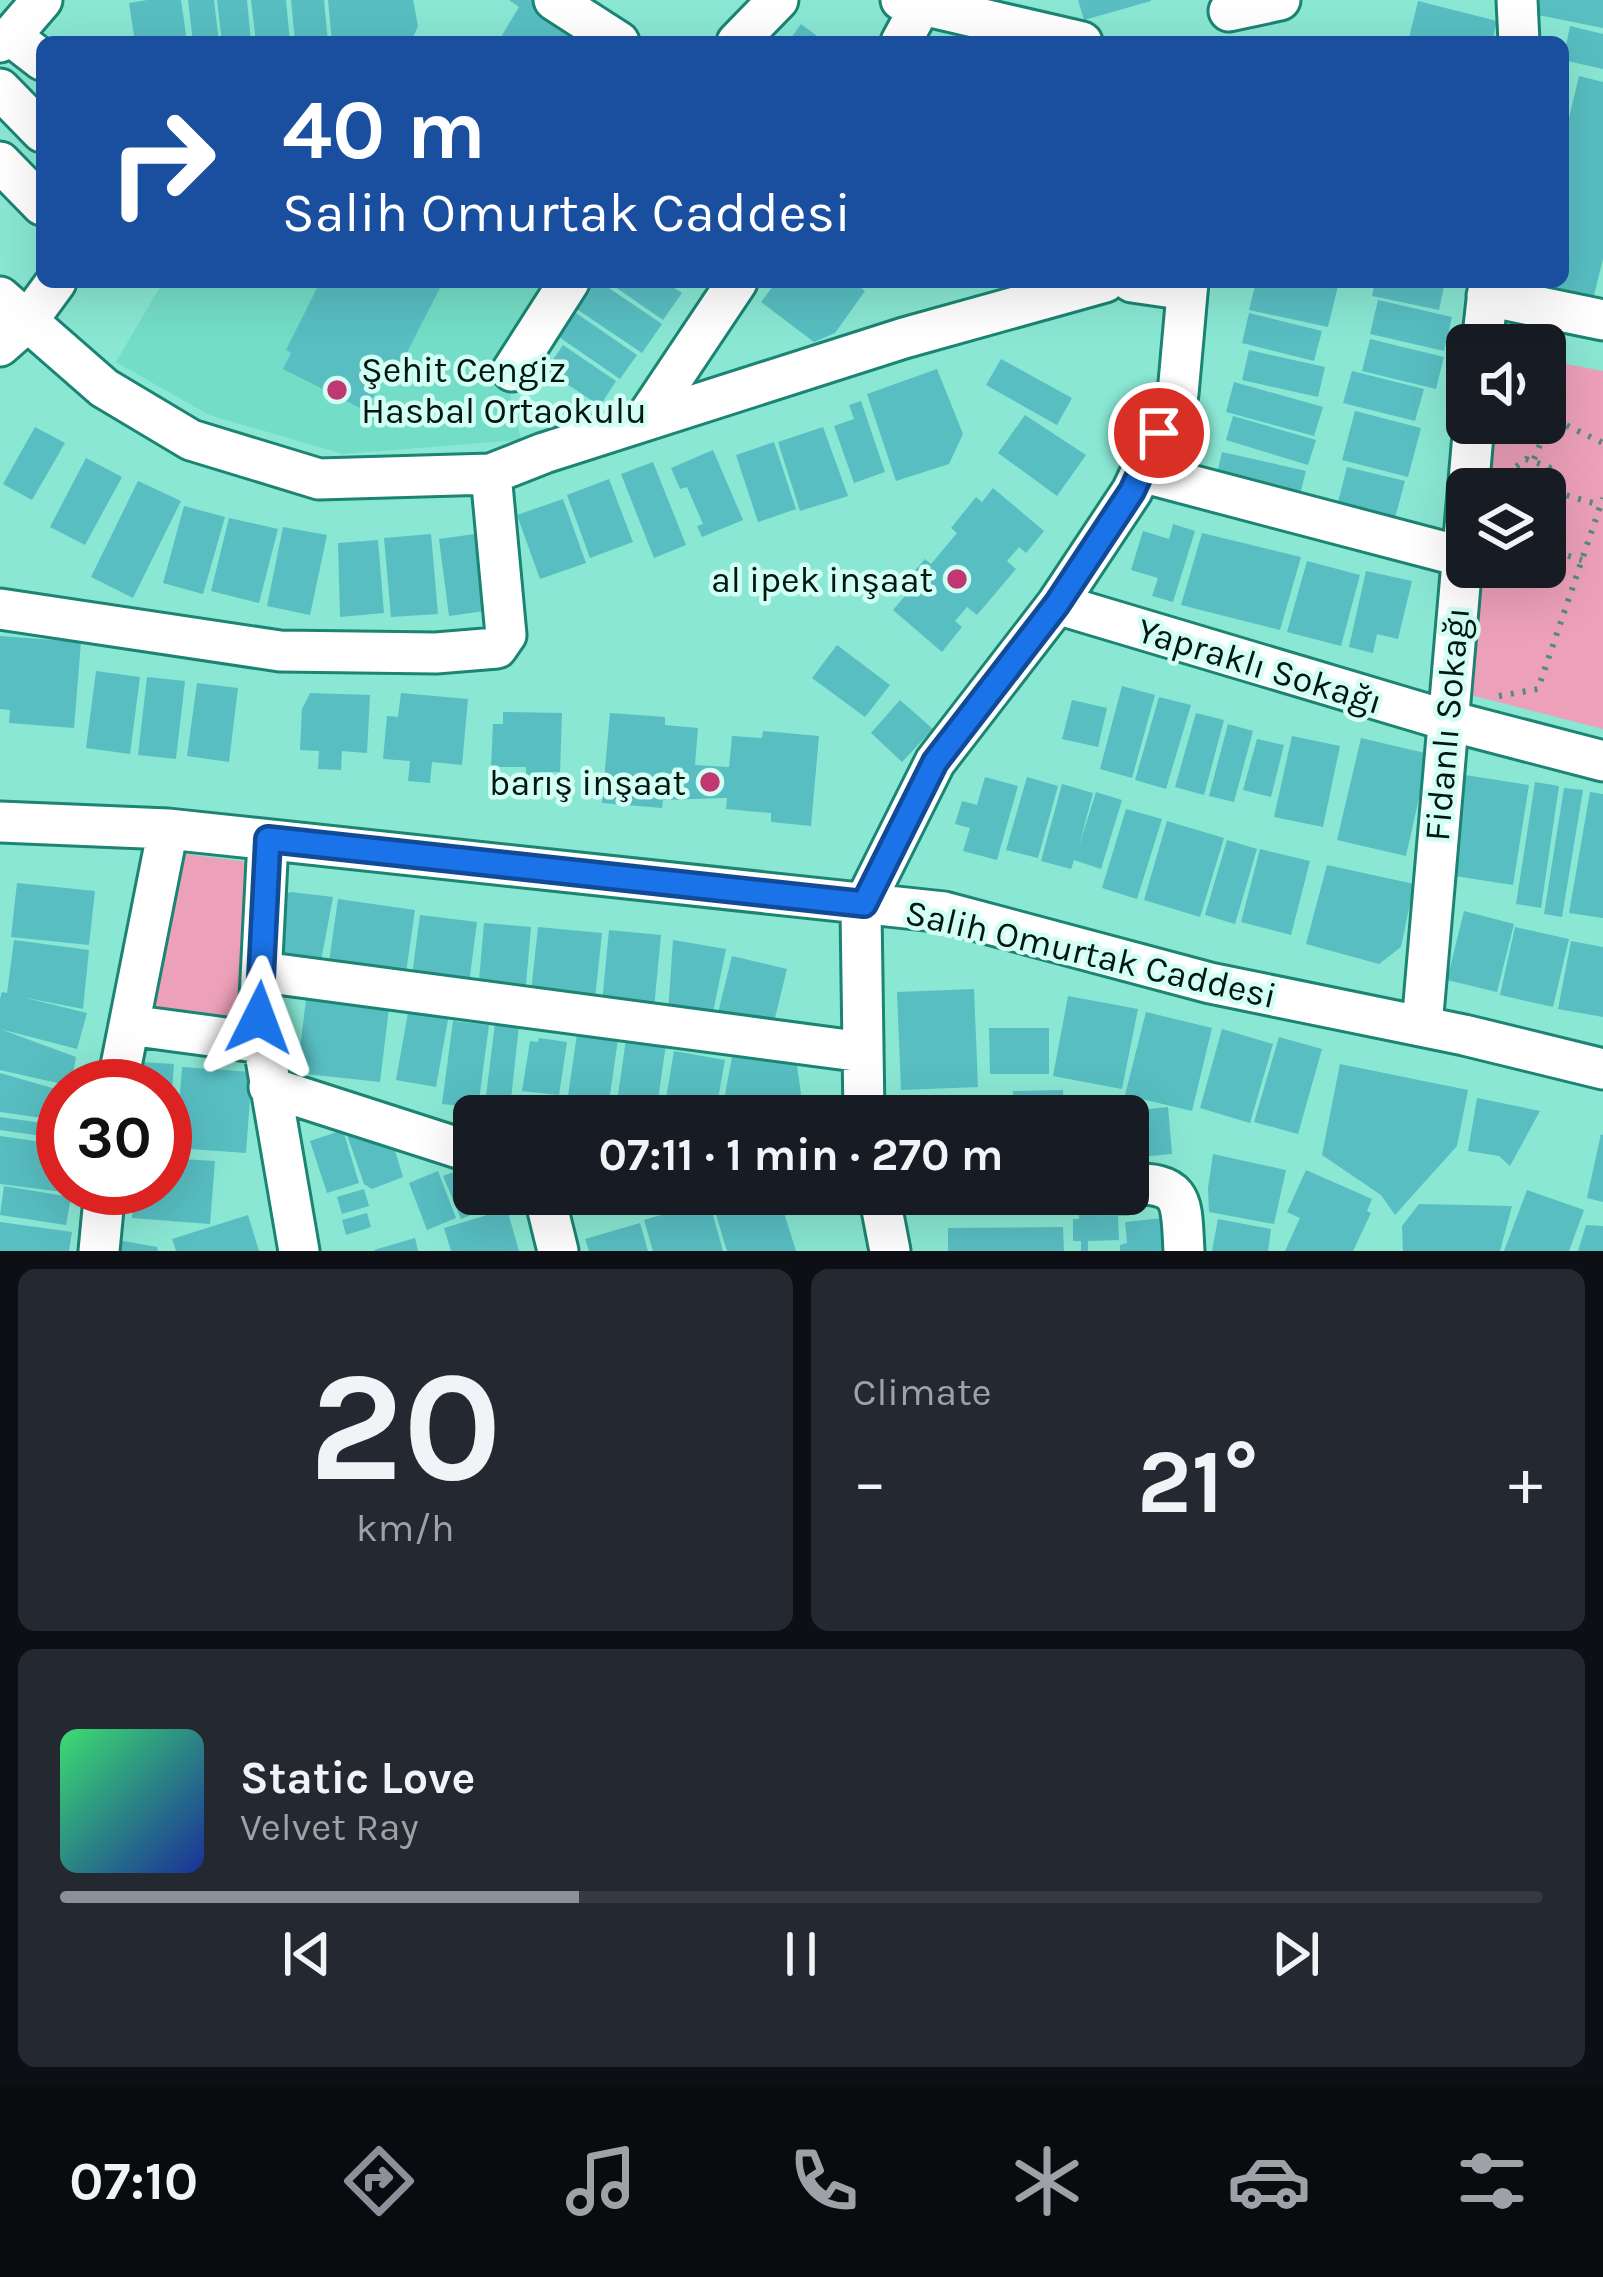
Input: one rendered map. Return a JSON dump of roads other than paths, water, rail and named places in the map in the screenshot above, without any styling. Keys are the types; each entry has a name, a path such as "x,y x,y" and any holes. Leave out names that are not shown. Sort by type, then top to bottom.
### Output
{"street":[{"path":"36,57 5,39 42,0"},
{"path":"554,0 610,36"},
{"path":"743,36 778,0"},
{"path":"1227,18 1280,0"},
{"path":"1517,0 1519,36"},
{"path":"903,36 914,2 1057,36"},
{"path":"0,88 36,126"},
{"path":"0,162 36,199"},
{"path":"49,288 9,322 190,440 319,479 491,474 904,338 1083,288"},
{"path":"512,371 565,288"},
{"path":"644,421 733,288"},
{"path":"864,1095 864,904 935,762 1057,604 1141,472 1178,394 1187,288"},
{"path":"1484,324 1488,289 1603,320"},
{"path":"1141,472 1446,552"},
{"path":"0,609 280,651 436,653 497,648 506,635 491,474"},
{"name":"Fidanlı Sokağı","path":"1422,1026 1457,588"},
{"name":"Yapraklı Sokağı","path":"1057,604 1447,712 1603,761"},
{"name":"Salih Omurtak Caddesi","path":"0,821 167,829 944,912 1210,983 1603,1069"},
{"path":"122,1059 167,829"},
{"path":"268,839 259,1018 299,1251"},
{"path":"262,972 863,1052"},
{"path":"129,1025 263,1043"},
{"path":"269,1087 453,1146"},
{"path":"1149,1183 1173,1194 1182,1211 1184,1251"},
{"path":"99,1251 102,1215"},
{"path":"550,1215 559,1251"},
{"path":"881,1215 887,1250"}],"place":[{"name":"Şehit Cengiz Hasbal Ortaokulu","path":"337,390"},
{"name":"al ipek inşaat","path":"957,579"},
{"name":"barış inşaat","path":"710,782"}]}
